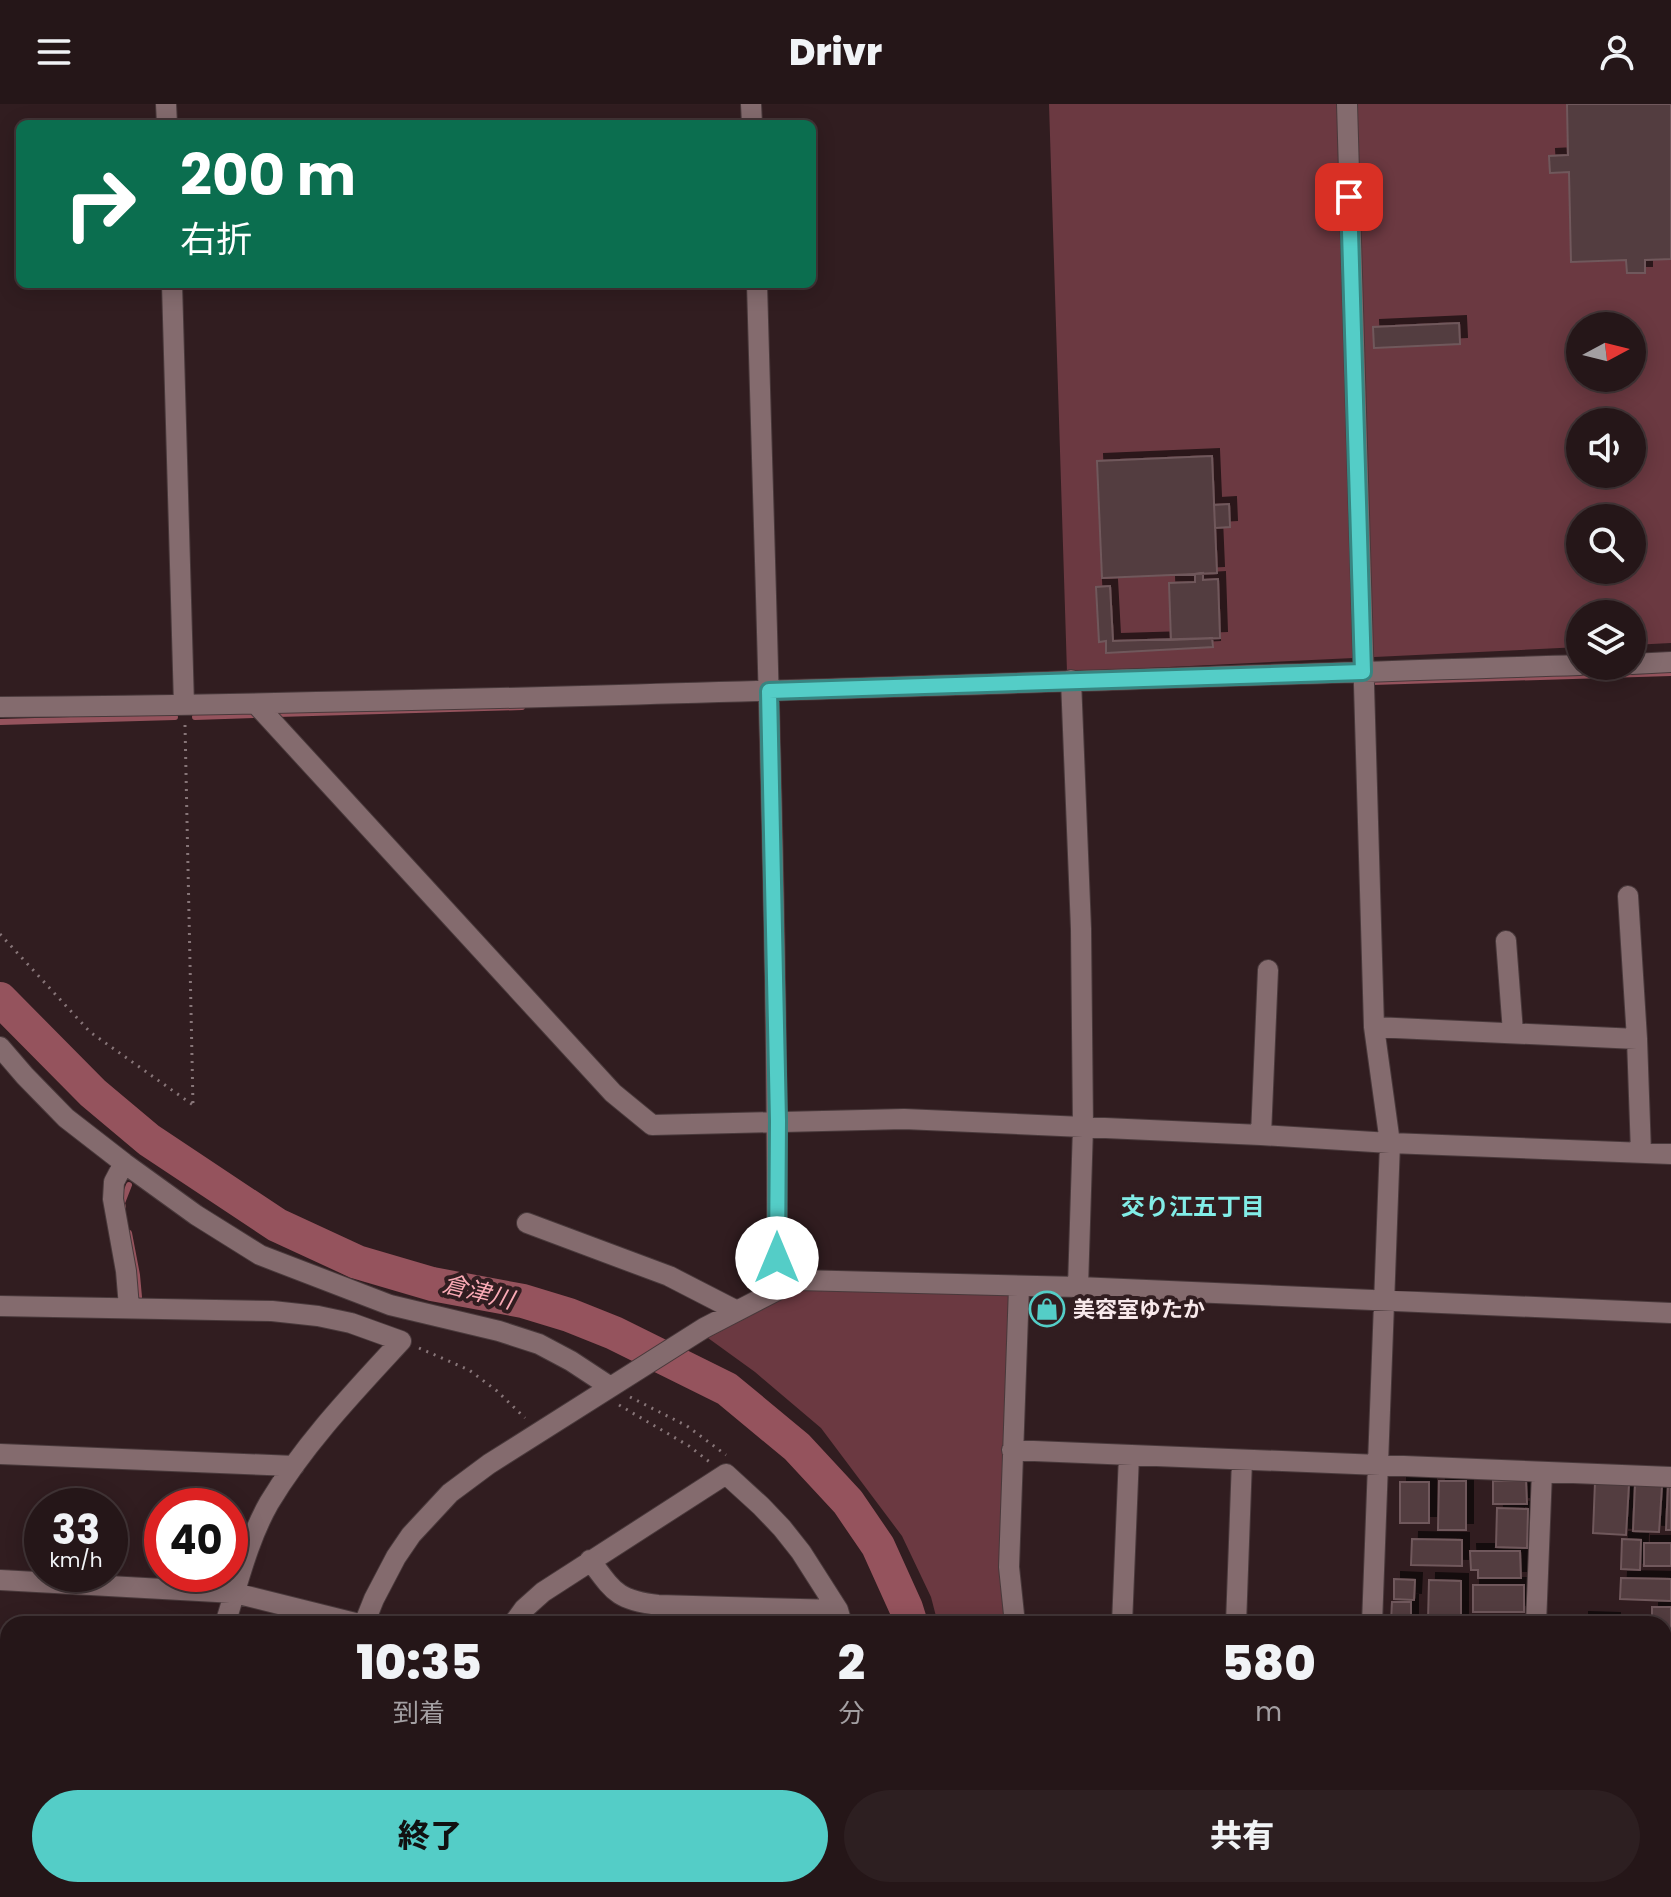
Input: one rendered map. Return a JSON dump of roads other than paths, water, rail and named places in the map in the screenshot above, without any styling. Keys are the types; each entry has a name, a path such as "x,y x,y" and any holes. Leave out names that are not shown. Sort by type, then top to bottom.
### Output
{"street":[{"path":"1347,104 1374,1027 1390,1143 1372,1616"},
{"path":"172,288 184,705"},
{"path":"757,288 778,1121 777,1258 797,1280"},
{"path":"1646,663 1671,662"},
{"path":"0,707 769,691 1566,665"},
{"path":"1071,680 1081,929 1083,1127 1078,1287"},
{"path":"256,704 613,1093 652,1125 904,1119 1671,1154"},
{"path":"1628,896 1641,1153"},
{"path":"1506,941 1513,1032"},
{"path":"1261,1135 1268,970"},
{"path":"1374,1027 1637,1039"},
{"path":"0,1047 66,1118 196,1215 260,1255 390,1305 499,1331 539,1344 610,1386"},
{"path":"124,1163 114,1182 113,1199 129,1307"},
{"path":"527,1223 669,1276 737,1311"},
{"path":"365,1616 411,1535 450,1493 539,1432 704,1328 797,1280 1078,1287 1671,1313"},
{"path":"1014,1616 1009,1567 1019,1287"},
{"path":"0,1306 272,1311 351,1323 401,1341 343,1405 294,1466 268,1505 247,1550 228,1616"},
{"path":"1012,1450 1671,1477"},
{"path":"0,1454 294,1466"},
{"path":"1122,1616 1129,1455"},
{"path":"1236,1616 1242,1460"},
{"path":"1536,1616 1542,1472"},
{"path":"519,1616 543,1592 726,1474 782,1528 801,1552 839,1616"},
{"path":"590,1560 610,1587 624,1598 640,1603 825,1616"},
{"path":"0,1580 235,1593 328,1616"}],"waterway":[{"path":"1372,682 1671,673"},
{"path":"278,714 522,707"},
{"path":"195,717 254,715"},
{"path":"0,722 175,717"},
{"name":"倉津川","path":"0,999 93,1093 149,1140 277,1225 357,1262 432,1284 523,1301 569,1315 614,1333 727,1389 797,1447 848,1502 878,1546 908,1616"},
{"path":"123,1207 129,1185"},
{"path":"129,1233 139,1297"}],"place":[{"name":"美容室ゆたか","path":"1047,1309"}],"district":[{"name":"交り江五丁目","path":"1193,1207"}]}
